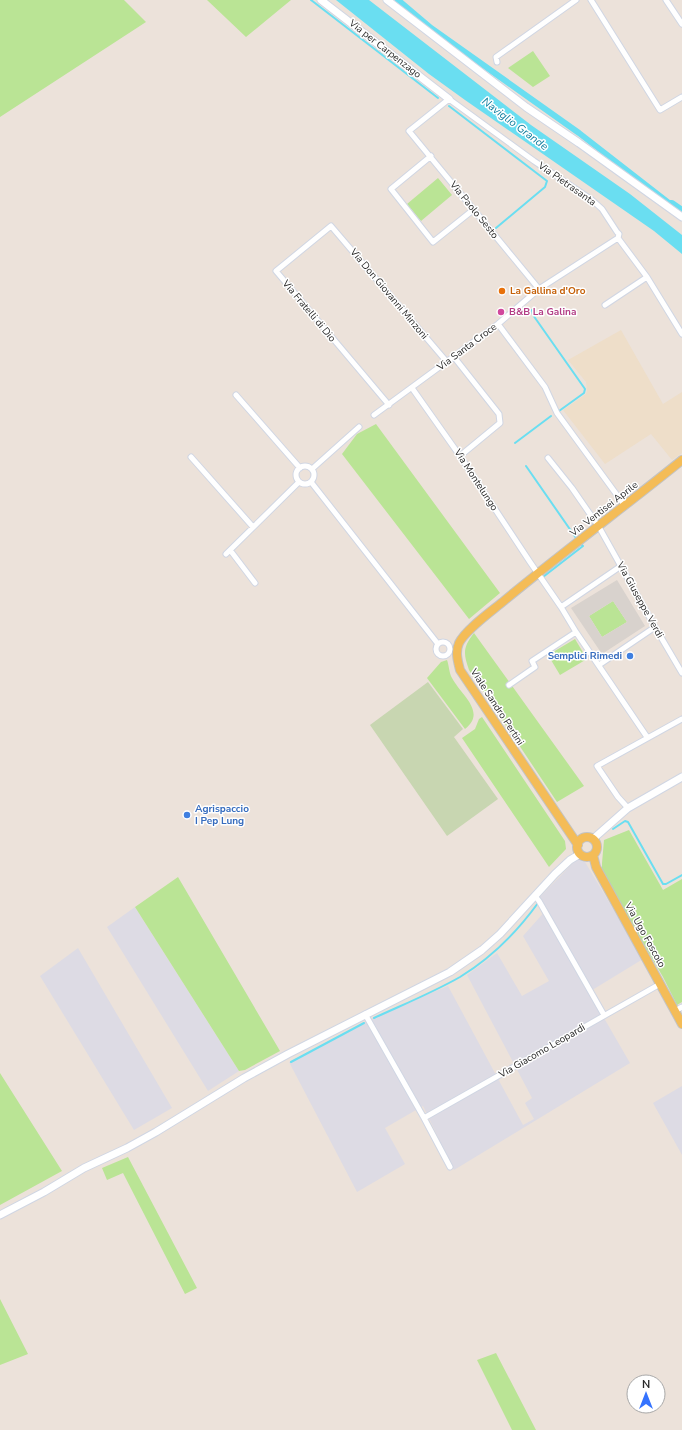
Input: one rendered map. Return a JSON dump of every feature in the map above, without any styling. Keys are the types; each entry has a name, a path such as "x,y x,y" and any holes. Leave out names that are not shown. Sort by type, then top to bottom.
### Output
{"main road":[{"name":"Via Ventisei Aprile","path":"537,574 682,460"},
{"path":"454,649 466,633 537,574"},
{"name":"Viale Sandro Pertini","path":"454,649 460,670 578,845"},
{"path":"582,839 593,839 597,847 593,856 586,857 580,854 577,848 582,839"},
{"name":"Via Ugo Foscolo","path":"593,856 596,867 660,984 678,1009 682,1024"}],"street":[{"name":"Via per Carpenzago","path":"321,0 449,99"},
{"path":"387,0 526,107 682,217"},
{"path":"497,62 496,58 576,0"},
{"path":"590,0 660,110 682,97"},
{"path":"666,0 682,24"},
{"name":"Via Paolo Sesto","path":"449,99 409,131 431,156 538,289"},
{"name":"Via Pietrasanta","path":"449,99 534,161 592,200 602,209 617,232 618,238 647,277 682,334"},
{"path":"431,156 391,189 400,201 433,242 474,210"},
{"name":"Via Don Giovanni Minzoni","path":"331,226 446,362"},
{"name":"Via Fratelli di Dio","path":"331,226 276,271 389,405"},
{"name":"Via Santa Croce","path":"374,415 498,324 538,289 618,238"},
{"path":"605,306 647,277"},
{"path":"498,324 545,387 557,413 625,506"},
{"path":"454,357 499,414 500,423 460,456"},
{"name":"Via Montelungo","path":"412,388 460,456 537,574 561,607 576,632 647,737"},
{"path":"236,395 300,468"},
{"path":"312,469 359,427"},
{"path":"191,457 253,527"},
{"name":"Via Giuseppe Verdi","path":"548,458 599,526 682,673"},
{"path":"300,468 305,467 312,469"},
{"path":"299,482 297,479 297,473 300,468"},
{"path":"311,482 314,474 312,469"},
{"path":"255,583 228,552 299,482"},
{"path":"299,482 304,484 311,482"},
{"path":"311,482 438,644"},
{"path":"561,607 621,566"},
{"path":"599,665 655,627"},
{"path":"509,685 535,667 532,661 576,632"},
{"path":"442,642 446,643 454,649 447,655 440,656 436,651 438,644 442,642"},
{"path":"628,808 618,797 597,766 682,719"},
{"path":"593,839 628,808 682,777"},
{"path":"0,1215 44,1192 84,1168 127,1148 156,1132 244,1078 365,1014 413,992 450,972 482,950 500,934 570,860 580,854"},
{"path":"535,896 604,1015"},
{"name":"Via Giacomo Leopardi","path":"424,1118 660,984"},
{"path":"365,1014 450,1167"}],"shaded area":[{"path":"621,330 663,404 682,392 682,453 672,460 651,434 605,464 563,410 586,394 587,391 586,382 568,360"},
{"path":"617,580 645,626 602,654 571,608","holes":["613,601 627,622 602,637 589,616"]},
{"path":"579,857 585,862 643,959 589,992 630,1063 454,1170 423,1106 385,1128 405,1164 357,1192 289,1062 376,1016 448,986 523,1125 534,1119 525,1103 532,1098 467,975 497,953 522,996 549,981 523,936 547,909 540,897"},
{"path":"135,907 239,1071 208,1091 107,927"},
{"path":"78,948 172,1108 134,1130 40,976"},
{"path":"682,1086 682,1155 653,1103"}],"green space":[{"path":"0,0 124,0 146,22 0,117"},
{"path":"207,0 291,0 246,37"},
{"path":"533,51 550,76 533,87 508,68"},
{"path":"438,178 452,195 421,221 407,204"},
{"path":"376,424 500,593 469,619 342,454 357,434"},
{"path":"613,601 627,622 602,637 589,616"},
{"path":"474,633 584,786 557,802 469,670 465,650"},
{"path":"575,639 587,659 560,675 548,655"},
{"path":"447,660 452,678 466,697 473,710 474,716 471,723 465,729 427,678 441,662"},
{"path":"428,682 463,729 454,737 498,799 447,836 370,725"},
{"path":"482,717 565,841 566,849 549,867 462,738 475,729 479,719"},
{"path":"629,830 663,890 682,879 682,1002 677,1005 663,977 602,873 604,840"},
{"path":"178,877 280,1051 245,1070 239,1071 135,907"},
{"path":"0,1073 62,1171 0,1205"},
{"path":"128,1157 197,1288 185,1294 123,1173 107,1180 102,1168"},
{"path":"0,1299 28,1354 0,1365"},
{"path":"496,1353 536,1430 512,1430 477,1360"}],"water":[{"name":"Naviglio Grande","path":"336,0 369,0 531,125 630,194 682,235 682,254 654,231 429,74"}],"waterway":[{"path":"311,0 438,98"},
{"path":"398,0 431,28 579,133 669,203 672,203 682,210"},
{"path":"449,106 547,181 545,187 496,228"},
{"path":"532,310 533,315 585,389 584,393 559,411"},
{"path":"515,443 551,416"},
{"path":"526,466 576,538"},
{"path":"543,577 583,546 581,544"},
{"path":"613,829 625,821 628,822 663,884 666,884 682,875"},
{"path":"374,1018 417,999 471,970 503,944 538,903"},
{"path":"291,1062 364,1023"}],"place":[{"name":"La Gallina d'Oro","path":"502,291"},
{"name":"B&B La Galina","path":"501,312"},
{"name":"Semplici Rimedi","path":"630,656"},
{"name":"Agrispaccio I Pep Lung","path":"187,815"}]}
